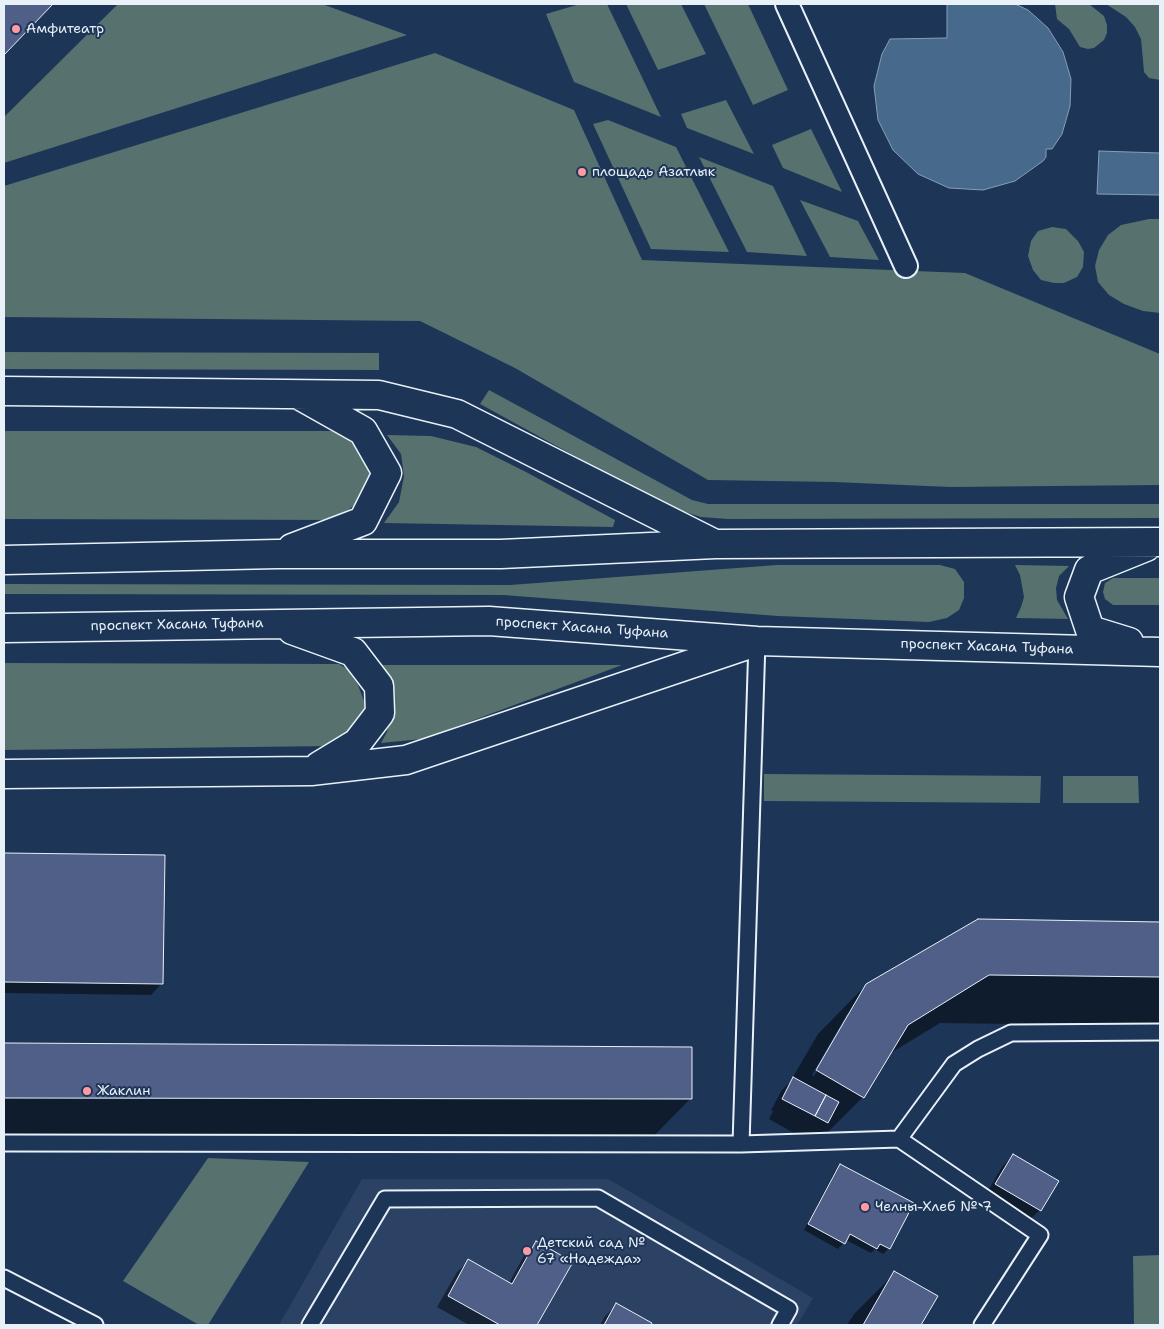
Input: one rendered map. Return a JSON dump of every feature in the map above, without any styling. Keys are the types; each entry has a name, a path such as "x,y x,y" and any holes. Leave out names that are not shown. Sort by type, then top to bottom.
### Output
{"main road":[{"path":"4,391 379,395 457,414 715,544"},
{"path":"277,554 363,521 387,474 364,431 295,393"},
{"path":"4,560 277,554 501,554 715,544 1160,542"},
{"path":"1160,542 1089,570 1079,598 1090,630 1160,652"},
{"name":"проспект Хасана Туфана","path":"4,628 489,621 758,641 1160,652"},
{"path":"276,624 353,652 379,686 380,714 357,743 311,771"},
{"path":"4,774 311,771 406,760 758,641"}],"street":[{"path":"787,4 906,266"}],"lane":[{"path":"741,1144 758,641"},
{"path":"899,1139 954,1064 978,1049 1011,1033 1160,1032"},
{"path":"4,1143 741,1144 899,1139 1040,1235 982,1325"},
{"path":"310,1325 384,1199 588,1198 598,1198 789,1309 780,1325"},
{"path":"4,1278 95,1325"}],"shaded area":[{"path":"947,4 1015,4 1028,10 1048,28 1063,52 1071,79 1070,106 1062,134 1052,149 1046,149 1046,157 1043,161 1015,181 983,190 949,188 918,174 893,150 878,120 874,86 882,54 890,39 947,38"},
{"path":"1099,151 1160,153 1160,195 1097,194"},
{"name":"Детский сад № 67 «Надежда»","path":"362,1179 608,1179 813,1298 797,1325 279,1325"}],"green space":[{"path":"118,4 322,4 407,35 4,163 4,117"},
{"path":"580,4 607,4 661,117 574,82 546,14"},
{"path":"626,4 681,4 706,54 658,70"},
{"path":"704,4 748,4 788,90 753,105"},
{"path":"1055,4 1089,4 1104,16 1107,33 1104,40 1094,48 1080,47 1069,29 1057,19"},
{"path":"1106,4 1160,4 1160,80 1149,78 1144,72 1141,39 1135,27 1126,17"},
{"path":"435,53 574,110 642,260 965,273 1160,354 1160,485 950,487 834,482 708,480 515,368 420,321 4,317 4,186"},
{"path":"726,100 754,154 687,128 681,114"},
{"path":"608,120 676,147 729,252 651,249 593,124"},
{"path":"811,129 842,192 783,168 772,145"},
{"path":"699,157 773,186 807,256 747,252"},
{"path":"800,200 858,221 879,260 830,257"},
{"path":"1149,219 1160,219 1160,313 1143,311 1124,304 1109,295 1098,282 1095,266 1099,250 1108,235 1121,225"},
{"path":"1052,227 1066,229 1078,241 1084,252 1083,267 1077,277 1064,283 1041,280 1033,270 1028,256 1031,241 1038,231"},
{"path":"4,352 379,353 379,370 4,369"},
{"path":"489,390 692,500 708,504 1160,504 1160,518 728,519 701,517 666,506 480,404"},
{"path":"4,431 332,431 342,435 363,450 371,469 369,486 361,499 337,520 4,519"},
{"path":"387,435 431,436 476,447 615,520 613,527 384,523 399,502 404,476 401,454"},
{"path":"777,565 940,565 955,569 964,582 964,598 959,610 947,618 929,622 778,616 503,595 4,594 4,584 510,585"},
{"path":"1015,565 1069,566 1059,576 1056,588 1057,600 1068,619 1016,618 1024,597 1020,575"},
{"path":"1113,578 1160,578 1160,605 1113,605 1105,599 1103,592 1105,583"},
{"path":"4,663 339,664 347,669 358,685 366,706 361,725 333,746 4,750"},
{"path":"381,665 622,665 423,739 381,743 387,732 395,704 389,680"},
{"path":"764,774 1041,776 1040,803 764,801"},
{"path":"1063,776 1138,776 1139,803 1063,803"},
{"path":"208,1158 309,1162 208,1325 199,1325 123,1281"},
{"path":"1160,1255 1160,1325 1134,1325 1133,1256"}],"building":[{"name":"Амфитеатр","path":"4,4 53,4 4,55"},
{"path":"4,853 165,855 163,984 4,982"},
{"path":"978,919 1160,922 1160,977 989,975 908,1025 864,1098 816,1070 866,984"},
{"path":"4,1043 692,1047 692,1099 4,1098"},
{"path":"793,1077 826,1095 815,1116 782,1099"},
{"path":"826,1095 839,1102 828,1123 815,1116"},
{"path":"1013,1154 1059,1181 1041,1211 995,1184"},
{"name":"Челны-Хлеб № 7","path":"840,1164 914,1203 890,1249 880,1244 877,1249 850,1234 845,1244 808,1224"},
{"path":"536,1241 573,1262 537,1325 500,1325 448,1296 468,1259 512,1284"},
{"path":"894,1271 938,1296 921,1325 863,1325"},
{"path":"616,1303 652,1323 651,1325 604,1325"}],"place":[{"name":"Амфитеатр","path":"16,29"},
{"name":"площадь Азатлык","path":"582,172"},
{"name":"Жаклин","path":"87,1091"},
{"name":"Челны-Хлеб № 7","path":"865,1207"},
{"name":"Детский сад № 67 «Надежда»","path":"527,1251"}]}
